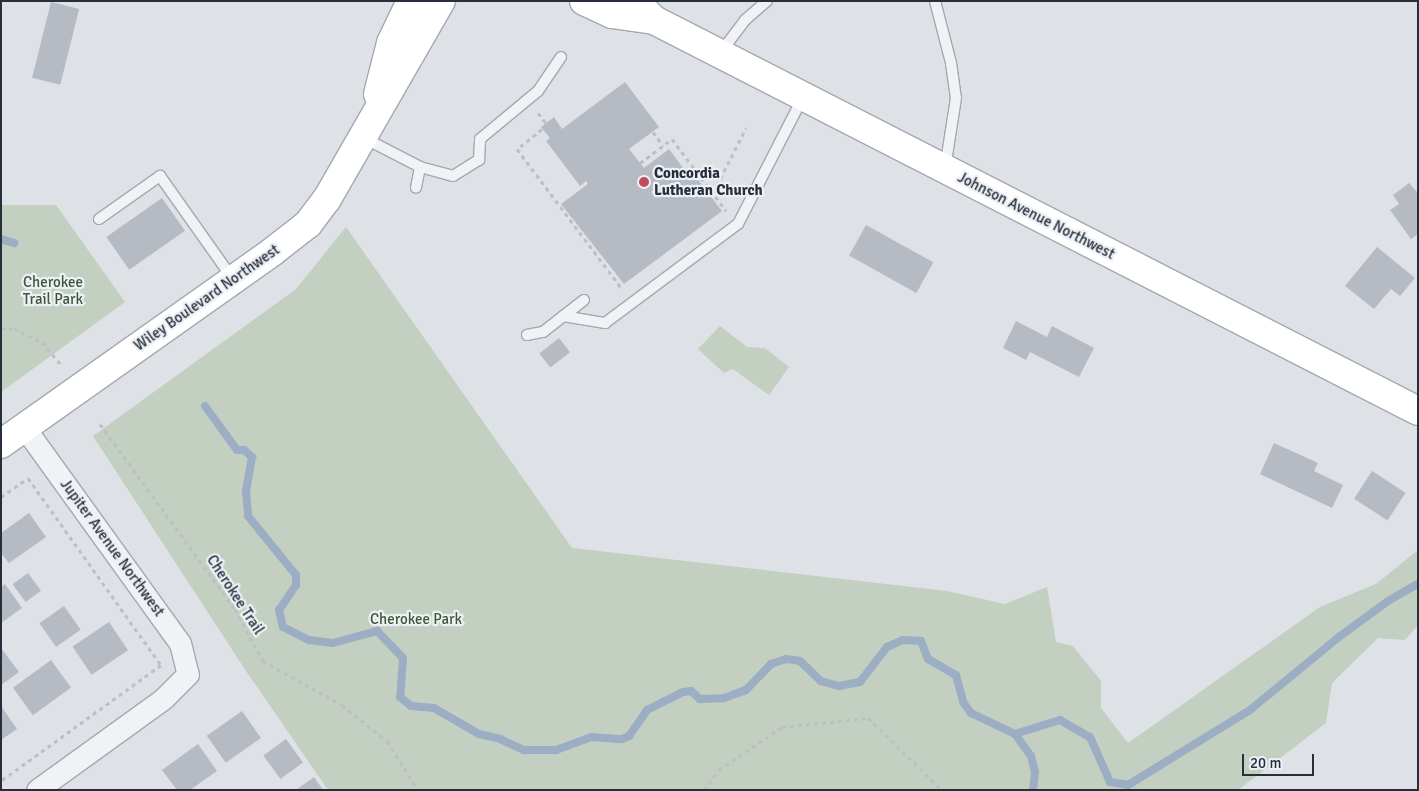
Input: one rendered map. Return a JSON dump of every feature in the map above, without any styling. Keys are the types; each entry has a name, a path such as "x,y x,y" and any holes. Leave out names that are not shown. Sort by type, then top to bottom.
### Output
{"street":[{"name":"Wiley Boulevard Northwest","path":"367,126 391,43 411,1"},
{"name":"Wiley Boulevard Northwest","path":"1,444 233,280 308,224 327,199 367,126 413,54 441,1"},
{"name":"Johnson Avenue Northwest","path":"584,1 612,14 654,20"},
{"name":"Johnson Avenue Northwest","path":"635,1 654,20 1417,409"},
{"name":"Jupiter Avenue Northwest","path":"24,427 180,643 188,674 163,699 37,790"}],"lane":[{"path":"720,54 745,20 767,1"},
{"path":"935,1 951,63 956,98 945,169"},
{"path":"367,126 420,167 453,176 479,160 480,139 538,91 561,57"},
{"path":"563,316 605,324 738,224 803,96"},
{"path":"416,188 420,167"},
{"path":"99,219 160,176 233,280"},
{"path":"527,336 543,332 584,300"}],"path":[{"path":"713,193 746,128"},
{"path":"542,129 517,149 627,297"},
{"path":"652,132 663,146"},
{"path":"640,163 672,139 727,213 720,218"},
{"path":"1,328 14,329 42,342 61,365"},
{"name":"Cherokee Trail","path":"100,424 235,609 263,661 342,705 387,741 418,790"},
{"path":"1,497 28,478 161,665 1,781"},
{"path":"704,790 719,770 782,727 868,718 942,790"}],"green space":[{"name":"Cherokee Trail Park","path":"1,205 56,205 125,302 1,392"},
{"name":"Cherokee Park","path":"346,227 572,548 947,591 1005,604 1047,587 1056,642 1073,646 1101,681 1101,708 1128,743 1320,607 1376,584 1418,550 1418,625 1405,640 1378,638 1332,683 1326,723 1238,790 328,790 246,671 93,436 296,289"},
{"path":"720,326 747,347 765,348 789,367 769,395 733,369 724,373 698,349"}],"building":[{"path":"51,2 79,9 60,85 32,78"},
{"name":"Concordia Lutheran Church","path":"625,82 659,127 629,149 644,168 669,149 689,176 693,173 722,211 624,284 561,204 588,184 586,181 580,186 546,141 550,138 541,127 554,117 562,129"},
{"path":"1409,183 1418,193 1418,234 1411,239 1390,210 1399,204 1393,195"},
{"path":"162,198 185,231 129,270 106,237"},
{"path":"866,225 933,262 916,293 849,256"},
{"path":"1377,247 1415,278 1400,296 1391,289 1374,309 1345,286"},
{"path":"1016,321 1047,337 1052,326 1094,348 1079,377 1030,352 1026,360 1003,348"},
{"path":"559,338 570,352 550,368 539,353"},
{"path":"1274,443 1318,463 1314,471 1343,485 1332,508 1260,474"},
{"path":"1372,471 1406,493 1388,520 1354,499"},
{"path":"29,513 46,537 9,563 1,553 1,533"},
{"path":"28,573 41,591 26,602 13,584"},
{"path":"5,584 22,608 1,623 1,587"},
{"path":"64,606 81,630 56,647 39,623"},
{"path":"109,622 128,650 92,675 73,647"},
{"path":"1,648 19,672 1,685"},
{"path":"51,660 71,688 33,715 13,688"},
{"path":"1,706 17,729 1,740"},
{"path":"242,711 261,738 226,763 207,736"},
{"path":"286,739 303,762 280,779 263,755"},
{"path":"198,744 217,771 190,790 177,790 162,770"},
{"path":"314,777 323,790 296,790"}],"waterway":[{"path":"1,239 14,243"},
{"path":"205,406 237,450 244,450 252,457 246,491 248,516 296,575 296,585 279,610 283,627 309,640 333,643 377,631 403,658 400,697 411,706 434,708 479,734 500,739 524,750 556,750 591,737 622,739 629,736 647,710 683,692 691,691 700,699 724,698 746,690 771,664 786,659 800,661 821,681 839,686 860,682 887,647 903,640 921,641 928,659 956,675 963,702 971,713 1015,734 1031,756 1035,772 1033,790"},
{"path":"1015,734 1060,720 1090,737 1110,782 1128,785 1250,710 1339,637 1388,601 1418,584"}],"place":[{"name":"Concordia Lutheran Church","path":"644,182"}]}
